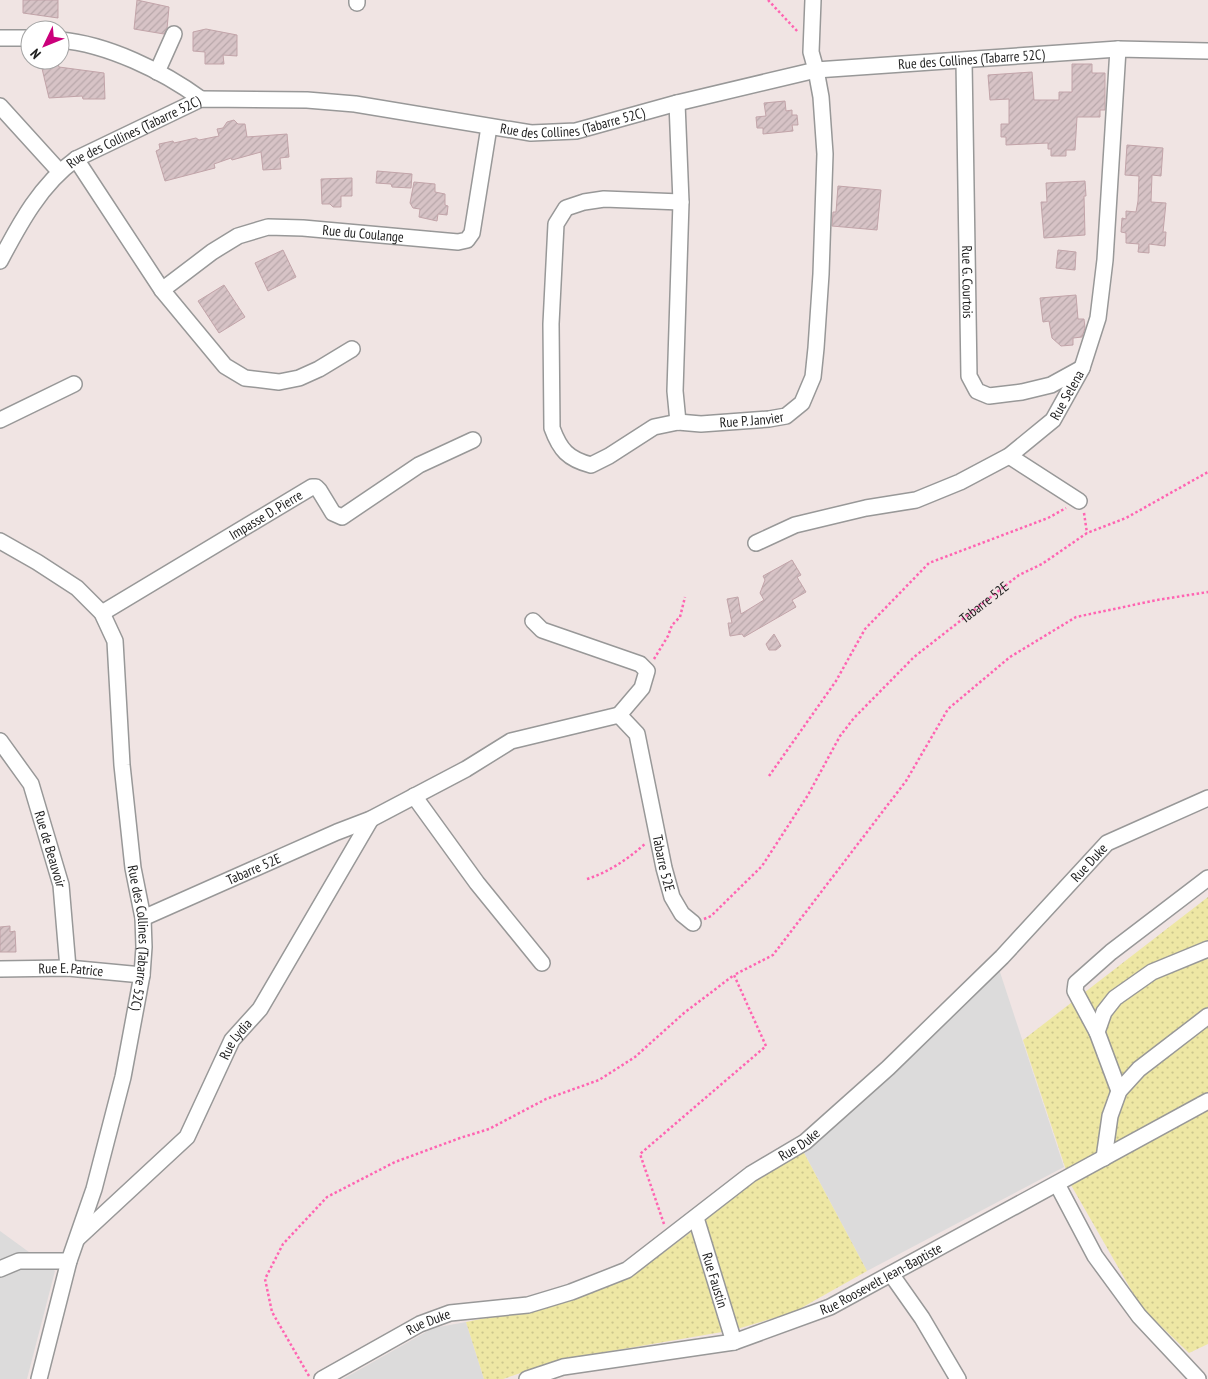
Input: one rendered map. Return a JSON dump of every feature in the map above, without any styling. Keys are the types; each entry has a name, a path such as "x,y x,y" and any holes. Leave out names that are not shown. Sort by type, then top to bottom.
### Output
{"street":[{"name":"Rue P. Janvier","path":"681,202 604,200 584,202 566,208 556,224 551,324 552,428 556,440 576,461 591,465 609,456 654,427 678,422 701,424 768,419 786,416 802,403 813,377 821,274 825,154 821,97 816,70 810,52 813,0"},
{"path":"157,72 174,34"},
{"path":"0,38 20,38"},
{"path":"70,42 112,52 180,83 201,99"},
{"name":"Rue des Collines (Tabarre 52C)","path":"0,261 27,212 59,171 76,159 201,99 308,100 355,104 401,110 532,133 576,131 677,103 816,70 1118,49 1208,50"},
{"name":"Rue Selena","path":"756,543 795,526 866,508 916,500 960,482 1009,456 1054,420 1082,368 1098,318 1102,289 1118,49"},
{"name":"Rue G. Courtois","path":"964,61 968,376 977,391 989,396 1022,392 1051,385 1082,368"},
{"path":"677,103 681,202 675,391 678,422"},
{"path":"0,106 59,171"},
{"name":"Rue du Coulange","path":"162,290 212,252 238,236 268,227 313,229 458,242 467,240 472,232 490,127"},
{"path":"76,159 162,290 225,366 245,378 279,382 299,378 319,369 352,349"},
{"path":"0,420 74,384"},
{"name":"Impasse D. Pierre","path":"102,613 312,487 316,487 319,490 333,513 342,517 419,465 473,440"},
{"path":"1009,456 1078,501"},
{"name":"Rue des Collines (Tabarre 52C)","path":"0,541 38,562 77,588 102,613 114,640 122,765 133,868 143,918 144,947 142,975 123,1076 94,1189 70,1260 39,1379"},
{"path":"533,620 542,630 640,664 647,671 642,688 619,715"},
{"name":"Tabarre 52E","path":"143,918 337,832 371,819 466,769 511,741 619,715 637,734 664,868 672,897 682,914 693,923"},
{"name":"Rue de Beauvoir","path":"0,741 32,784 61,885 68,968"},
{"path":"414,796 476,883 542,963"},
{"name":"Rue Duke","path":"322,1379 420,1324 450,1314 528,1305 571,1292 627,1270 751,1174 804,1142 888,1068 1002,957 1107,843 1208,798"},
{"name":"Rue Lydia","path":"77,1238 187,1137 232,1040 260,1009 371,819"},
{"path":"1119,1091 1098,1032 1075,991 1076,983 1111,952 1208,878"},
{"path":"1098,1032 1104,1012 1115,998 1152,972 1208,949"},
{"name":"Rue E. Patrice","path":"0,969 68,968 142,975"},
{"path":"1104,1158 1110,1116 1119,1091 1139,1069 1208,1016"},
{"name":"Rue Roosevelt Jean-Baptiste","path":"527,1379 563,1367 734,1342 830,1307 1208,1101"},
{"path":"1056,1184 1095,1256 1139,1316 1198,1379"},
{"name":"Rue Faustin","path":"696,1218 734,1342"},
{"path":"0,1269 19,1261 70,1260"},
{"path":"891,1274 922,1318 958,1379"}],"path":[{"path":"768,0 811,45"},
{"name":"Tabarre 52E","path":"693,923 711,916 762,866 808,795 840,736 854,718 914,656 1019,575 1042,564 1087,533 1126,518 1208,472"},
{"path":"769,776 836,681 865,630 928,562 1048,518 1078,501 1086,516 1087,533"},
{"path":"310,1379 272,1312 265,1279 283,1244 327,1197 394,1162 489,1129 546,1099 599,1080 635,1057 684,1013 734,975 773,955 906,780 948,709 1010,658 1076,617 1157,600 1208,592"},
{"path":"647,671 672,626 680,617 685,597"},
{"path":"587,879 602,874 631,857 657,834"},
{"path":"669,1239 640,1154 766,1046 734,975"}],"shaded area":[{"path":"1208,897 1208,1344 1189,1353 1141,1307 1071,1185 1023,1040"},
{"path":"997,963 1064,1167 867,1271 803,1151"},
{"path":"803,1151 867,1271 794,1312 737,1329 703,1221 775,1165"},
{"path":"695,1229 722,1332 559,1360 503,1379 484,1379 466,1322 529,1309 631,1277"},
{"path":"0,1231 55,1271 27,1379 0,1379"},
{"path":"466,1322 484,1379 343,1379 433,1328"}],"building":[{"path":"23,0 58,0 58,18 23,13"},
{"path":"137,0 169,7 167,29 164,34 134,29"},
{"path":"206,29 237,35 237,56 223,55 224,64 205,64 205,52 193,51 193,32"},
{"path":"1072,64 1092,64 1092,73 1105,73 1105,110 1100,110 1100,117 1077,117 1075,150 1066,150 1066,156 1051,156 1051,149 1048,149 1048,143 1006,145 1006,137 1001,137 1001,124 1009,124 1009,99 990,100 988,75 1032,72 1034,100 1059,100 1059,92 1072,92"},
{"path":"70,68 104,73 105,99 83,99 82,96 49,98 42,70 70,70"},
{"path":"785,101 786,111 792,110 792,115 797,115 798,125 792,125 793,131 763,134 763,128 757,128 756,117 766,116 764,103"},
{"path":"234,120 238,124 245,124 247,137 287,134 289,157 280,158 281,169 263,170 261,152 232,160 231,158 214,164 215,168 165,181 156,151 160,149 159,144 219,136 217,129 223,128 227,122"},
{"path":"1127,145 1163,148 1161,176 1152,175 1151,202 1166,203 1163,232 1166,232 1165,246 1149,244 1149,253 1138,252 1139,244 1126,243 1126,233 1121,232 1122,218 1126,219 1126,211 1136,212 1138,201 1139,176 1125,175"},
{"path":"377,171 412,174 411,188 392,187 391,184 376,183"},
{"path":"352,178 352,196 341,196 341,207 322,204 321,179"},
{"path":"1085,181 1085,235 1044,238 1041,202 1047,202 1046,183"},
{"path":"414,182 435,184 435,192 445,194 445,205 448,206 447,215 438,214 437,221 419,217 420,209 413,208 410,203"},
{"path":"838,186 881,190 877,230 832,226 833,212 836,212"},
{"path":"283,250 296,277 268,291 255,263"},
{"path":"1058,250 1076,252 1075,270 1056,268"},
{"path":"224,285 245,317 219,333 198,301"},
{"path":"1076,295 1078,319 1084,319 1085,328 1082,337 1073,338 1073,345 1061,346 1052,338 1049,321 1043,322 1040,298"},
{"path":"792,560 801,575 797,577 806,592 792,600 796,607 744,637 742,634 730,636 728,623 732,623 727,599 738,597 741,614 764,600 760,593 765,580 763,576"},
{"path":"774,634 781,646 776,650 769,650 766,644"},
{"path":"10,926 10,932 15,931 16,952 0,952 0,927"}]}
